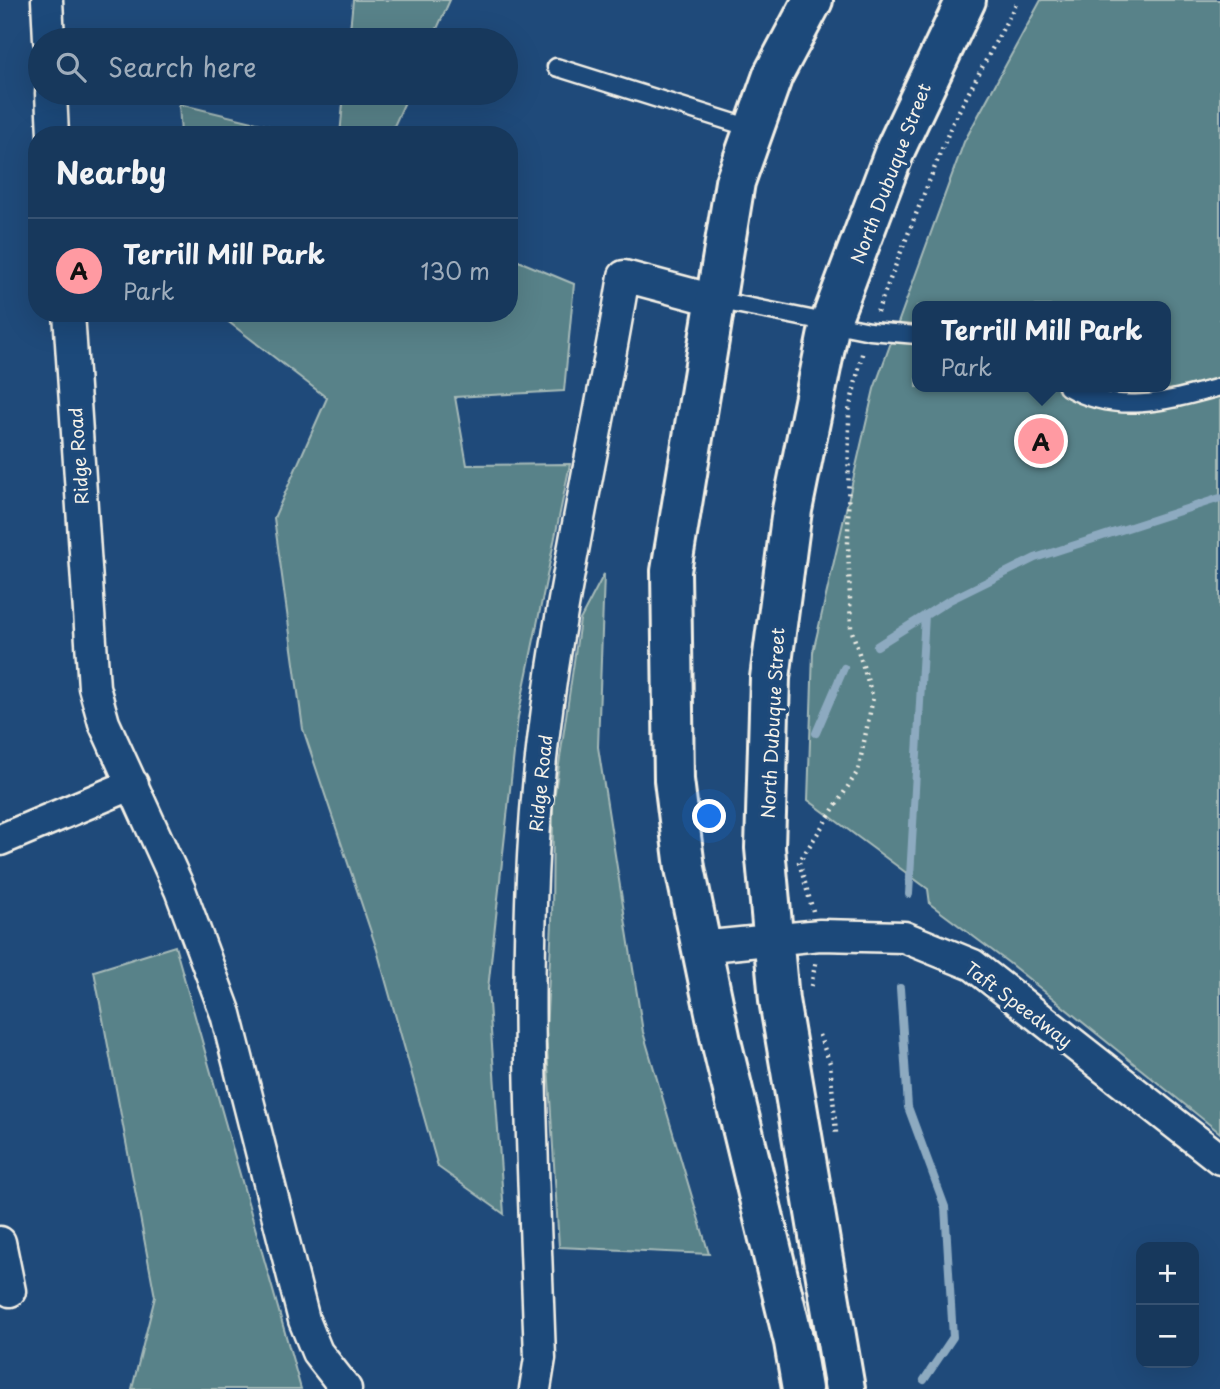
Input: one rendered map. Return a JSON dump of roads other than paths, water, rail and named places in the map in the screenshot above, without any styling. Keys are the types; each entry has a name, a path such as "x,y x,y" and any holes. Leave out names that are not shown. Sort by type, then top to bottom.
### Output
{"main road":[{"path":"802,1389 794,1342 700,947 685,868 674,780 671,571 713,300 735,182 774,75 813,0"},
{"name":"North Dubuque Street","path":"845,1389 779,1000 765,848 771,678 792,510 830,323 896,148 966,0"}],"street":[{"path":"47,0 48,28"},
{"path":"52,105 53,126"},
{"name":"Ridge Road","path":"535,1389 540,1358 529,953 536,809 554,666 624,276 713,300"},
{"name":"Ridge Road","path":"70,322 94,687 104,723 133,783 205,951 226,1014 304,1320 317,1352 346,1389"},
{"path":"0,840 133,783"},
{"name":"Taft Speedway","path":"700,947 820,935 904,937 973,965 1220,1159"},
{"path":"0,1242 10,1291"}],"lane":[{"path":"556,67 754,130"},
{"path":"713,300 870,331 912,335"},
{"path":"1078,392 1098,401 1135,404 1220,387"}],"waterway":[{"path":"877,646 948,601 1035,558 1220,498"},
{"path":"909,894 925,615"},
{"path":"816,733 844,668"},
{"path":"900,988 908,1107 945,1207 953,1337 924,1380"}],"place":[{"name":"Terrill Mill Park","path":"1041,441"}]}
